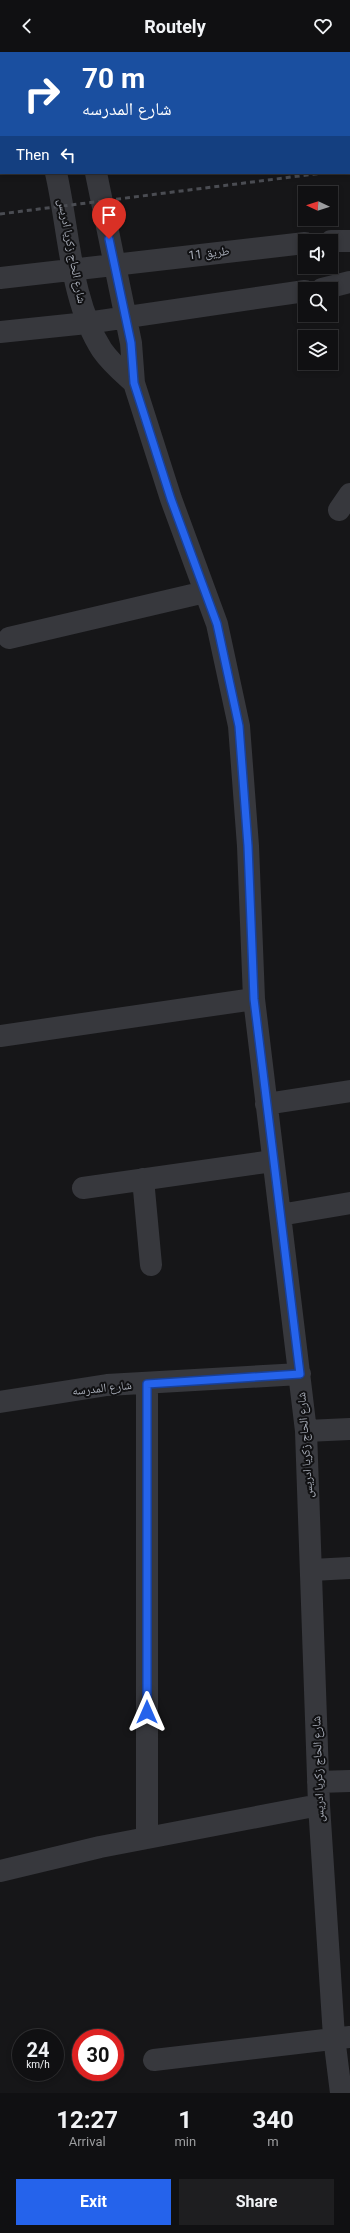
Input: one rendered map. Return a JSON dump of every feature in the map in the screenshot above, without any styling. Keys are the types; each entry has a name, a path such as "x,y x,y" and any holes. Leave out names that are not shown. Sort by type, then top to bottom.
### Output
{"street":[{"name":"شارع الحاج زكريا ادريس","path":"56,174 64,206 73,270 87,323 102,351 118,369 134,383"},
{"name":"شارع الحاج زكريا ادريس","path":"96,174 126,317 134,362 134,383 171,499 217,624 239,726 248,846 254,999 306,1431 319,1806 342,2037 341,2093"},
{"path":"338,241 350,241"},
{"name":"طريق 11","path":"0,278 298,243"},
{"path":"338,285 350,282"},
{"path":"0,332 87,323 298,292"},
{"path":"9,638 206,592"},
{"path":"0,1036 254,999"},
{"path":"266,1104 350,1092"},
{"path":"83,1188 273,1161"},
{"path":"142,1179 152,1265"},
{"path":"280,1214 350,1203"},
{"name":"شارع المدرسه","path":"0,1402 107,1385 147,1384 300,1374"},
{"path":"147,1384 147,1838"},
{"path":"306,1431 350,1429"},
{"path":"312,1570 350,1568"},
{"path":"318,1782 350,1781"},
{"path":"0,1871 31,1862 147,1838 319,1806"},
{"path":"154,2060 342,2037"}],"railway":[{"path":"0,214 315,174"}],"route":[{"path":"109,239 131,343 134,362 134,383 171,499 217,624 239,726 248,846 254,999 300,1374 147,1384 147,1712"}]}
